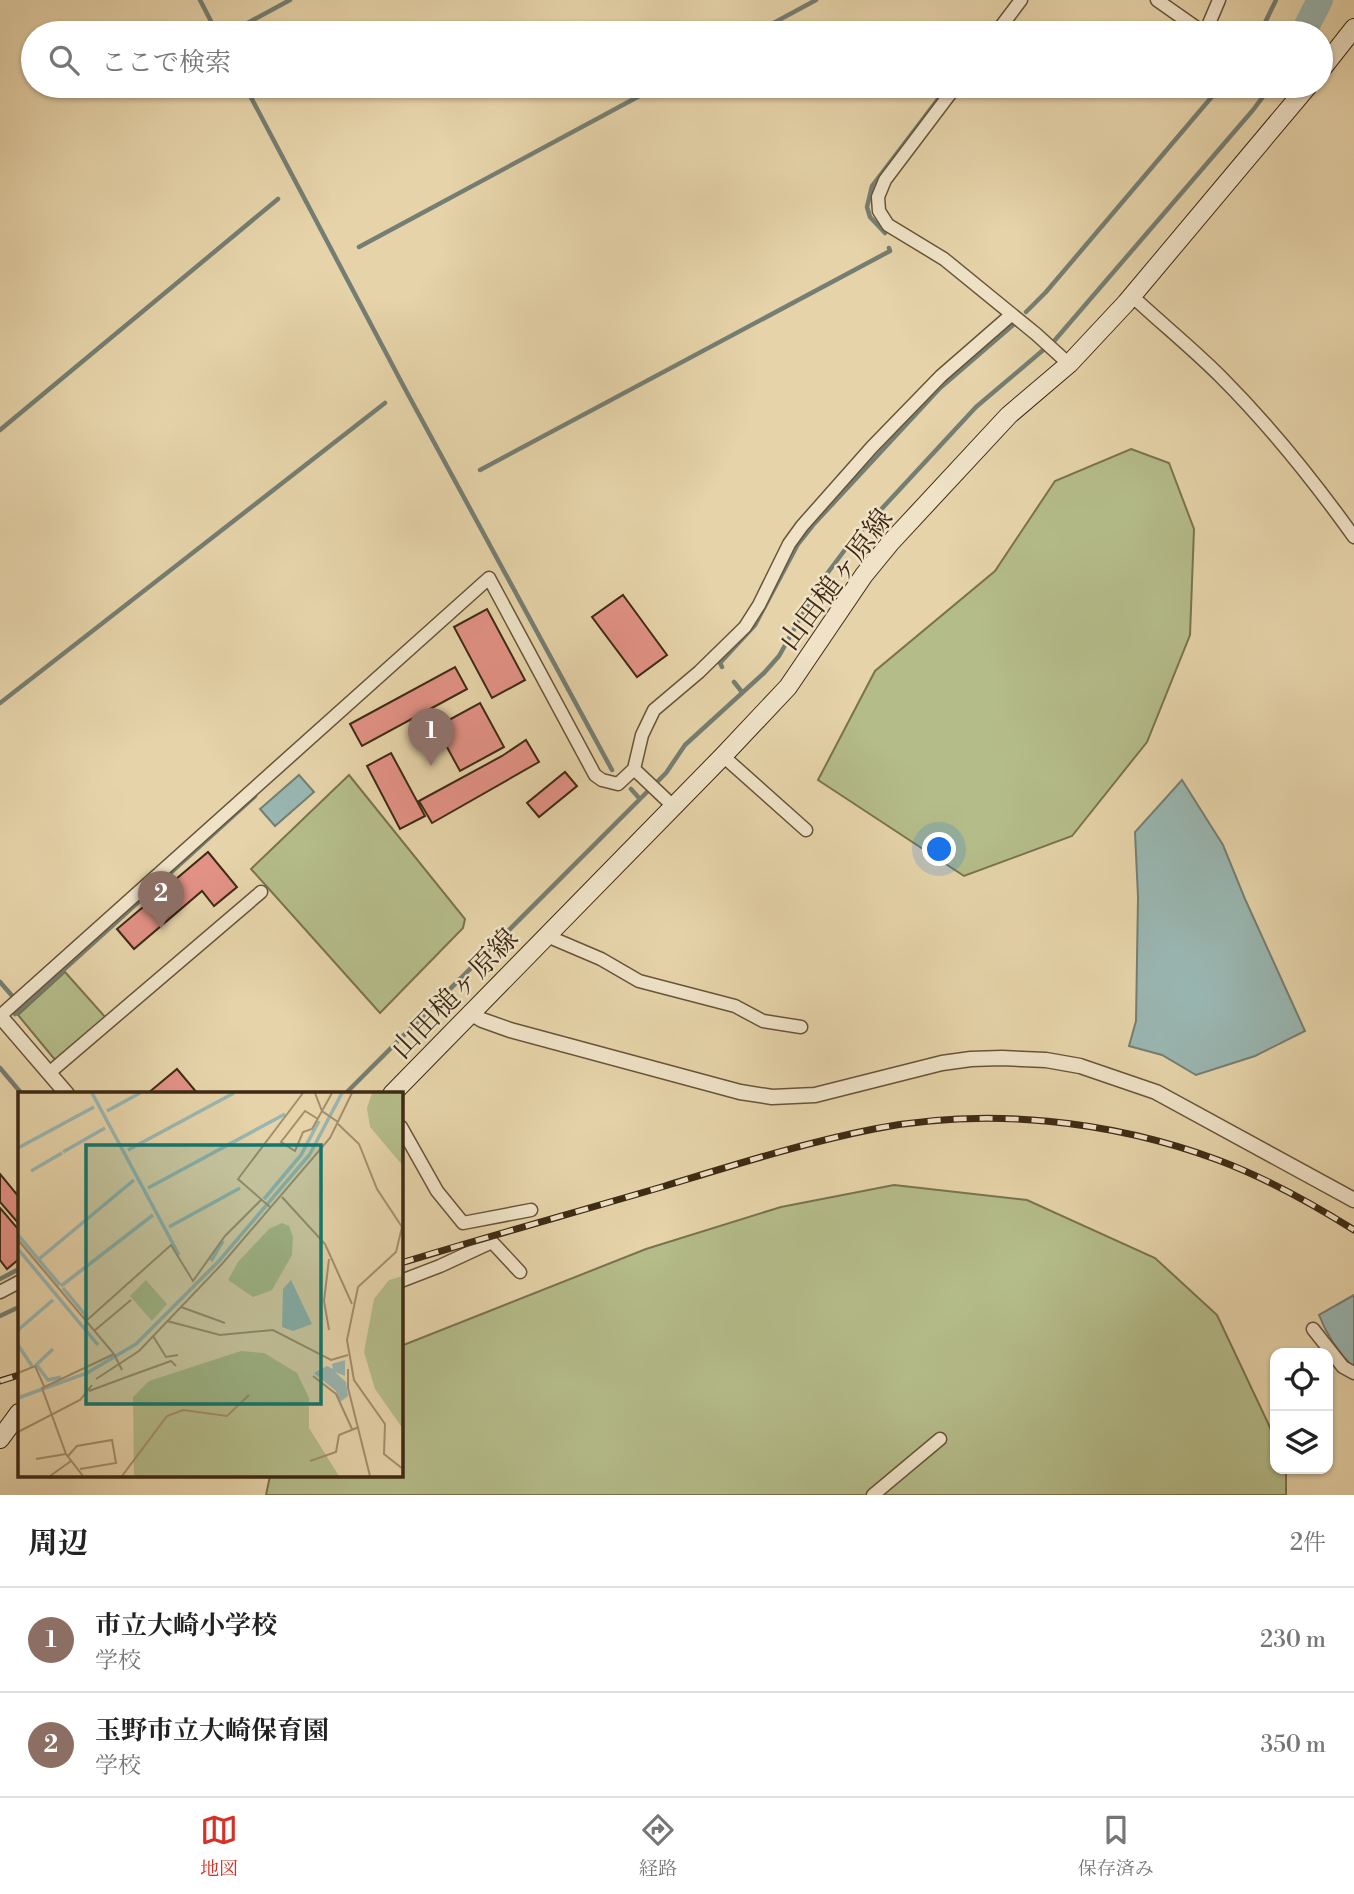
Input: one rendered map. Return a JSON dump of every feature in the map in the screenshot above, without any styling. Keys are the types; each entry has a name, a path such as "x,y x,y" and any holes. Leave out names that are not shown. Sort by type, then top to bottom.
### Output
{"main road":[{"path":"1333,55 1354,28"},
{"name":"山田槌ヶ原線","path":"394,1092 788,687 864,575 891,542 1009,415 1132,296 1298,98"},
{"path":"0,1439 18,1417"}],"street":[{"path":"1005,21 1021,0"},
{"path":"1157,0 1187,21"},
{"path":"1209,21 1219,0"},
{"path":"948,98 885,180 878,197 879,212 888,225 944,259 1065,361"},
{"path":"1132,296 1220,376 1275,437 1354,537"},
{"path":"638,772 642,735 654,710 699,673 745,627 759,606 789,544 802,526 872,447 941,376 1011,315"},
{"path":"65,1092 0,1016 489,578 595,775 602,780 618,784 638,772"},
{"path":"723,756 806,830"},
{"path":"638,772 673,806"},
{"path":"49,1073 261,892"},
{"path":"547,936 601,959 639,981 735,1006 764,1021 801,1027"},
{"path":"470,1013 510,1030 740,1092 772,1097 815,1095 942,1063 971,1059 1046,1060 1080,1066 1156,1092 1354,1200"},
{"path":"402,1129 437,1191 463,1223 531,1210"},
{"path":"402,1281 492,1242 520,1272"},
{"path":"0,1292 18,1283"},
{"path":"1313,1329 1335,1359 1354,1374"},
{"path":"873,1495 940,1439"}],"green space":[{"path":"1131,449 1169,463 1194,529 1190,635 1147,742 1072,836 964,876 818,780 875,671 995,571 1055,481"},
{"path":"349,775 465,919 463,928 380,1013 251,869"},
{"path":"65,972 106,1018 56,1061 18,1015"},
{"path":"894,1185 1027,1200 1155,1258 1217,1315 1270,1427 1270,1474 1286,1474 1286,1495 266,1495 270,1478 402,1478 402,1346 646,1249 781,1207"}],"water":[{"path":"299,775 314,792 275,826 260,809"},
{"path":"1182,780 1223,845 1305,1031 1255,1056 1196,1075 1162,1055 1129,1046 1136,1021 1138,897 1135,832"},
{"path":"1354,1295 1354,1368 1334,1343 1319,1315"}],"building":[{"path":"623,595 667,655 637,677 592,617"},
{"path":"487,609 525,680 492,698 454,627"},
{"path":"455,667 467,689 362,746 350,724"},
{"path":"480,703 504,747 460,771 436,727"},
{"path":"526,740 539,762 432,823 419,801"},
{"path":"391,753 425,816 400,829 367,766"},
{"path":"565,772 577,786 539,817 527,803"},
{"path":"208,852 237,887 214,906 202,891 134,949 117,929"},
{"path":"177,1069 196,1092 149,1092"},
{"path":"0,1174 18,1196 18,1223 0,1202"},
{"path":"0,1208 18,1229 18,1260 7,1269 0,1260"}],"waterway":[{"path":"200,0 211,21"},
{"path":"251,21 290,0"},
{"path":"777,21 816,0"},
{"path":"1266,21 1276,0"},
{"path":"1309,21 1320,0"},
{"path":"251,98 404,387 612,770"},
{"path":"359,247 636,98"},
{"path":"885,233 870,217 867,207 872,186 939,98"},
{"path":"1026,312 1211,98"},
{"path":"347,1092 666,773 685,745 764,673 779,656 820,583 850,543 976,407 1055,340 1262,98"},
{"path":"0,430 278,199"},
{"path":"480,470 890,251 889,248"},
{"path":"722,667 720,663 755,625 798,544 813,525 940,388 1013,325"},
{"path":"0,703 385,403"},
{"path":"734,682 742,692"},
{"path":"631,789 639,798"},
{"path":"15,1014 255,796"},
{"path":"0,982 14,998"},
{"path":"0,1068 20,1092"},
{"path":"0,1279 18,1270"},
{"path":"0,1316 18,1307"}],"railway":[{"path":"402,1263 821,1141 917,1122 960,1119 1048,1121 1135,1135 1177,1146 1253,1175 1354,1230"},
{"path":"0,1381 18,1375"}],"place":[{"name":"市立大崎小学校","path":"431,766"},
{"name":"玉野市立大崎保育園","path":"161,929"}]}
